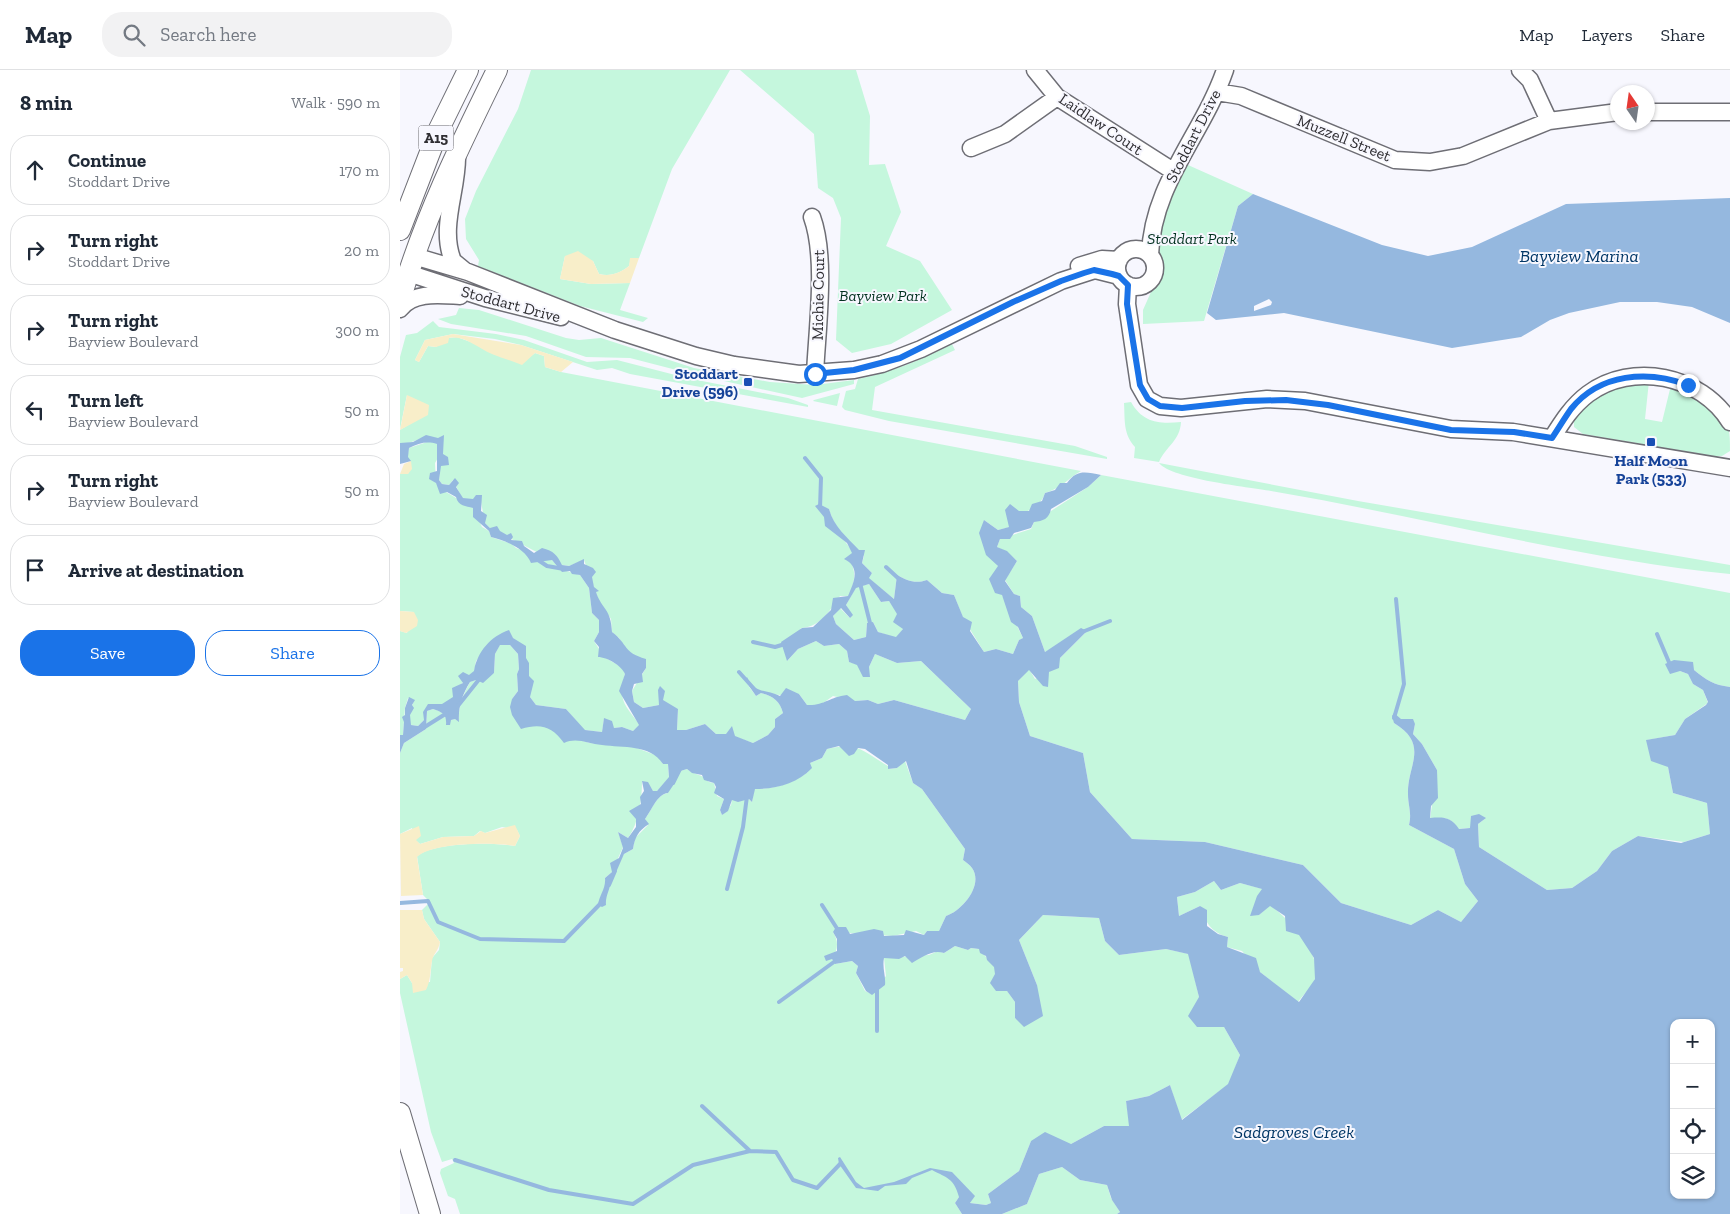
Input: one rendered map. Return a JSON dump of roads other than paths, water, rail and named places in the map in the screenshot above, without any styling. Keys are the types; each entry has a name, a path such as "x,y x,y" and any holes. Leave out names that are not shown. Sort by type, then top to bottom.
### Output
{"main road":[{"name":"A15","path":"400,230 404,213 439,129 468,70"},
{"name":"A15","path":"400,301 405,263 497,70"},
{"path":"400,1113 430,1214"}],"street":[{"name":"Laidlaw Court","path":"1035,70 1057,97 1173,171"},
{"name":"Stoddart Drive","path":"405,263 468,272 615,330 696,356 774,372 815,374 854,370 900,358 1061,281 1094,270 1130,283 1154,276 1154,261 1150,255 1153,218 1173,171 1217,92 1224,70"},
{"path":"1520,70 1530,80 1549,120"},
{"name":"Muzzell Street","path":"1217,92 1241,96 1395,160 1430,162 1463,156 1549,120 1610,113"},
{"path":"971,148 1005,134 1057,97"},
{"path":"1655,112 1730,112"},
{"path":"457,151 457,175 449,219 449,247 455,264 468,272"},
{"name":"Stoddart Drive","path":"1046,289 1059,276 1089,262 1126,255 1147,219 1161,201"},
{"name":"Michie Court","path":"812,217 818,235 820,256 815,374"},
{"path":"1150,255 1145,251 1126,255 1130,283 1127,304 1137,373 1142,390 1153,403 1167,408 1267,399 1296,400 1451,430 1514,432 1730,468"},
{"name":"Stoddart Drive","path":"405,263 485,298 615,330"},
{"path":"400,309 407,300 419,297 485,298"},
{"path":"1552,438 1572,409 1589,393 1608,383 1636,376 1669,378 1688,385 1708,398 1730,422"}],"water":[{"name":"Bayview Marina","path":"1253,194 1382,245 1428,256 1472,247 1566,204 1730,198 1730,323 1692,307 1657,302 1620,302 1569,313 1550,320 1521,337 1452,348 1284,313 1216,320 1207,313 1238,206"},
{"path":"426,435 438,438 444,435 443,454 448,457 449,465 441,466 439,480 442,484 449,485 455,478 459,483 456,487 463,498 473,499 476,495 482,495 481,511 487,515 485,523 490,528 497,526 500,531 507,535 511,533 513,537 511,540 522,541 524,546 534,553 542,548 552,552 557,556 562,565 569,566 584,559 584,564 593,568 596,572 592,577 594,587 599,591 596,592 598,598 610,618 612,632 629,651 646,659 646,668 642,674 643,682 634,684 632,691 634,702 643,708 659,705 658,690 660,686 665,691 663,700 678,709 677,730 686,730 705,724 716,734 726,734 732,726 735,736 753,743 768,735 775,727 775,719 783,713 778,702 772,697 761,693 756,696 745,680 747,677 757,689 780,696 786,688 799,694 807,705 818,704 847,695 855,701 868,700 878,704 894,700 965,720 971,709 921,661 897,663 875,654 869,667 870,677 863,677 857,665 849,662 847,651 839,644 824,646 816,641 798,649 787,661 781,642 802,628 813,627 831,610 833,598 848,596 855,575 853,566 844,559 852,553 847,543 825,526 824,517 815,506 819,504 829,509 841,531 859,550 865,550 862,563 872,573 869,578 894,599 897,575 912,581 927,580 942,593 954,595 963,617 972,622 970,631 984,652 996,649 1013,654 1019,640 1023,638 1018,627 1011,622 1002,595 995,593 989,579 998,566 986,555 979,533 984,520 998,530 1009,527 1005,510 1010,504 1019,511 1029,511 1032,504 1042,501 1045,493 1055,490 1060,483 1067,483 1074,475 1086,473 1101,475 1088,487 1051,509 1047,517 1034,522 1031,528 1014,533 1010,539 1000,539 997,547 1007,551 1017,561 1005,581 1014,594 1020,596 1021,607 1032,616 1045,652 1081,628 1087,631 1060,658 1059,668 1049,672 1048,687 1043,686 1029,670 1018,681 1019,702 1030,736 1083,753 1090,792 1132,839 1205,842 1303,865 1341,903 1411,925 1438,910 1461,922 1478,901 1465,884 1454,849 1409,825 1408,798 1414,747 1405,731 1394,723 1392,716 1394,713 1401,719 1413,719 1415,724 1413,734 1422,744 1437,770 1438,798 1431,806 1430,818 1447,819 1453,822 1459,829 1470,828 1471,816 1479,814 1486,818 1478,824 1479,847 1547,890 1572,888 1597,871 1612,851 1638,836 1681,843 1710,834 1707,803 1673,793 1668,767 1651,761 1646,740 1675,735 1685,719 1708,702 1703,690 1693,684 1688,674 1680,671 1670,674 1665,664 1674,660 1693,662 1694,670 1702,677 1710,682 1730,687 1730,1214 1117,1214 1120,1212 1112,1200 1107,1185 1080,1180 1062,1167 1039,1174 1027,1204 1002,1214 962,1214 955,1203 959,1197 955,1186 949,1179 932,1170 912,1178 906,1184 885,1186 878,1191 856,1188 839,1164 838,1158 840,1157 856,1182 864,1188 894,1182 930,1168 952,1172 975,1196 970,1203 986,1205 991,1203 988,1194 1019,1171 1031,1141 1045,1132 1071,1144 1104,1126 1129,1126 1126,1101 1149,1096 1170,1085 1182,1120 1228,1084 1240,1055 1224,1027 1197,1027 1188,1016 1199,997 1188,954 1166,949 1119,955 1105,941 1099,918 1043,915 1019,940 1037,985 1043,1016 1024,1027 1015,1018 1015,1002 1007,991 996,991 990,983 995,974 994,967 987,960 986,956 980,953 979,949 971,948 968,950 955,946 944,953 931,953 912,963 905,956 899,959 884,958 885,985 872,995 866,991 856,973 858,966 852,961 835,964 832,959 826,961 824,956 837,951 837,939 833,932 836,927 846,927 850,934 874,929 883,931 884,936 904,935 906,930 924,935 927,931 939,931 946,916 958,909 970,896 975,882 972,868 963,860 965,849 922,789 913,783 906,761 897,768 888,769 888,765 865,749 858,748 854,754 849,756 839,746 827,749 822,758 810,763 812,768 800,778 778,787 755,789 752,802 749,799 738,802 732,800 728,811 722,815 720,810 724,799 714,793 716,787 714,783 704,780 702,775 692,773 687,769 677,772 676,781 668,793 661,796 655,803 645,819 649,824 638,835 633,849 624,854 617,870 610,879 606,905 602,907 598,905 605,878 612,872 610,863 619,858 623,848 618,832 628,838 636,827 636,819 629,811 641,804 640,797 644,791 642,781 648,782 653,791 657,791 669,777 668,764 663,764 658,758 644,750 578,741 564,743 555,733 545,727 534,726 521,729 512,715 510,707 512,699 518,691 517,674 519,669 518,654 510,645 500,645 495,654 494,673 483,683 476,680 470,682 461,701 459,722 455,719 451,720 450,725 446,725 446,718 441,712 433,709 427,711 426,729 404,743 400,753 400,735 403,735 404,722 402,717 405,715 405,708 409,697 415,700 412,705 414,708 410,715 411,725 418,726 424,720 423,712 428,704 442,704 453,697 452,688 463,683 458,676 463,672 469,675 474,671 478,657 486,646 496,636 509,630 513,638 526,646 529,676 534,681 530,697 536,705 566,709 585,730 602,732 604,718 612,721 614,728 622,727 633,731 639,725 619,691 625,674 618,665 610,660 598,657 599,647 594,641 599,632 599,620 592,613 589,588 580,575 572,574 570,571 562,572 552,560 531,563 520,549 491,537 489,531 473,517 473,508 460,504 456,497 447,492 440,494 436,483 429,479 430,473 437,471 437,444 423,443 409,448 408,457 411,461 400,464 400,443 413,442","holes":["869,584 881,602 889,601 897,614 893,622 903,629 896,637 878,632 873,622 867,623 866,637 854,640 836,624 833,616 841,608 850,618 853,615 846,605 856,588","1214,881 1221,890 1240,883 1262,889 1257,896 1250,916 1259,915 1270,906 1285,916 1286,931 1299,935 1314,958 1315,979 1299,1002 1260,972 1256,958 1227,947 1228,937 1218,934 1207,926 1207,910 1200,906 1179,916 1177,897 1195,892"]}],"waterway":[{"path":"805,458 821,478 820,508"},
{"path":"538,560 547,566 564,569"},
{"path":"886,567 899,579"},
{"path":"860,583 871,627"},
{"path":"1394,718 1404,684 1396,599"},
{"path":"1082,632 1110,621"},
{"path":"1657,634 1671,667"},
{"path":"753,642 775,647 785,644"},
{"path":"739,672 756,691"},
{"name":"Sadgroves Creek","path":"457,707 481,677"},
{"name":"Sadgroves Creek","path":"423,728 447,713"},
{"path":"673,783 680,769"},
{"path":"727,889 743,827 747,796"},
{"path":"609,885 615,871"},
{"path":"400,903 428,901 438,922 480,939 564,941 601,903"},
{"path":"822,905 838,930"},
{"path":"779,1002 838,959"},
{"path":"877,986 877,1031"},
{"path":"702,1106 750,1151"},
{"path":"455,1160 549,1190 633,1204 693,1165 750,1151 776,1152 793,1180 817,1188 841,1163"}],"place":[{"name":"Stoddart Drive (596)","path":"748,382"},
{"name":"Half Moon Park (533)","path":"1651,442"}],"park label":[{"name":"Stoddart Park","path":"1192,238"},
{"name":"Bayview Park","path":"883,295"}]}
